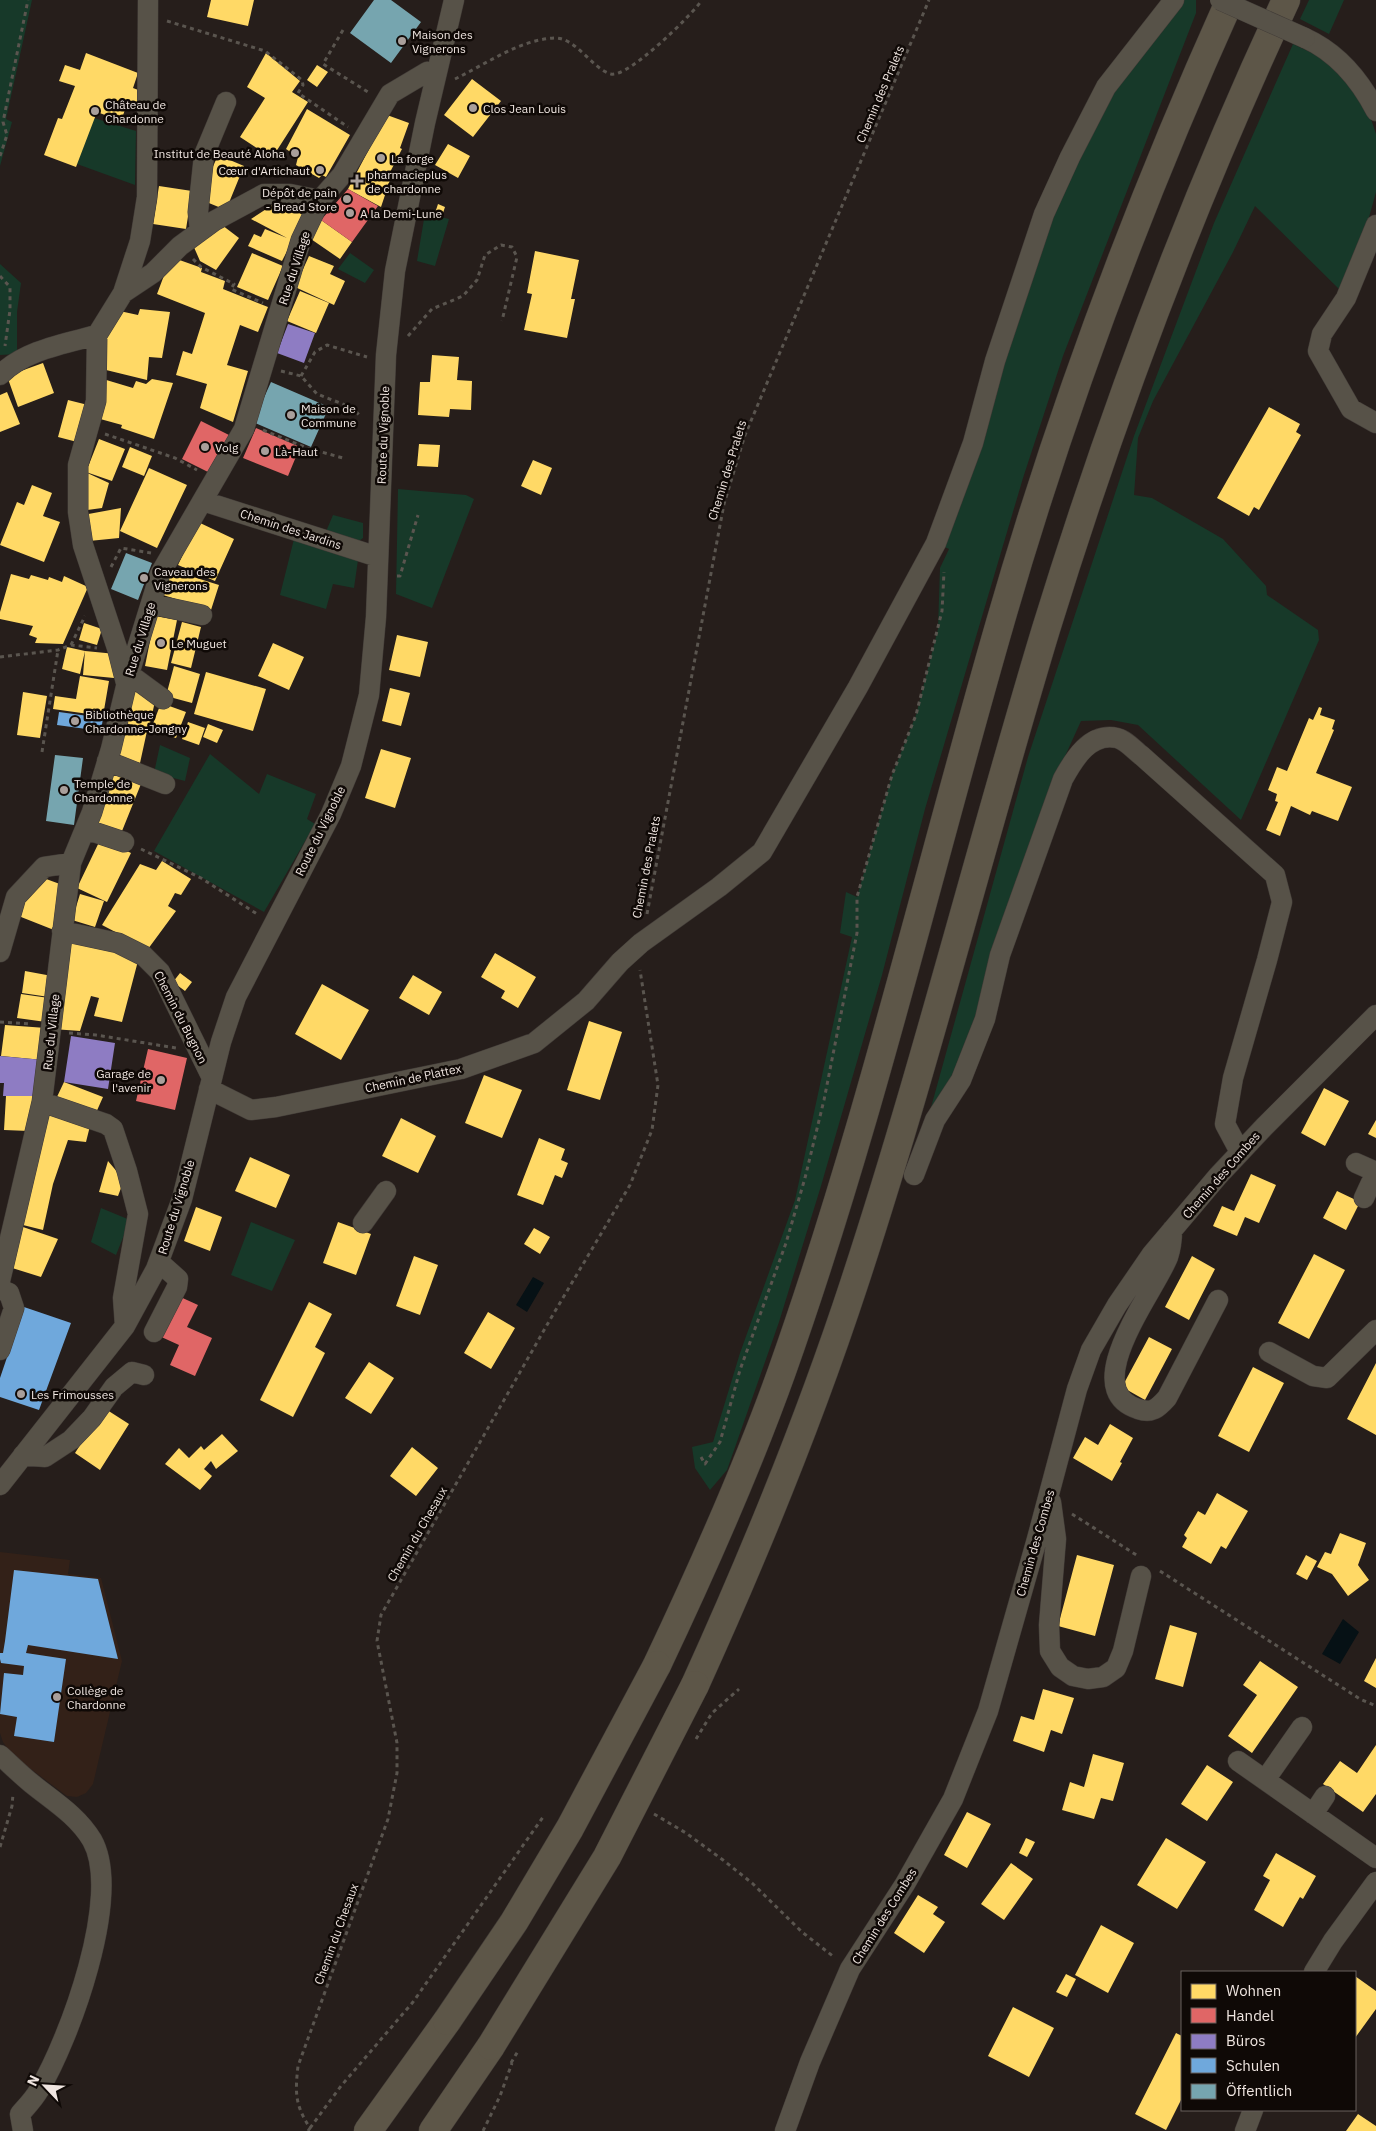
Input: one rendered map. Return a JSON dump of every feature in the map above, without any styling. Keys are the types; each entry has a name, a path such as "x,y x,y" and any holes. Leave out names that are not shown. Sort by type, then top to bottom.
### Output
{"highway":[{"path":"368,2131 447,2022 514,1922 566,1836 657,1665 720,1528 782,1370 844,1178 909,955 1001,621 1075,390 1183,106 1230,0"},
{"path":"433,2131 491,2046 607,1857 695,1684 754,1552 789,1467 854,1284 934,1018 1044,637 1112,429 1146,335 1226,135 1286,0"}],"street":[{"path":"148,0 149,184 140,241 123,293 97,335 96,401 78,465 78,512 83,545 128,680 163,699"},
{"name":"Route du Vignoble","path":"0,1485 125,1326 159,1262 182,1199 211,1084 236,997 331,814 351,766 369,695 378,556 384,390 395,271 435,78 454,0"},
{"name":"Chemin de Plattex","path":"211,1084 251,1110 276,1107 461,1069 534,1043 586,1001 620,962 641,943 719,887 762,852 858,687 936,543 973,444 995,361 1044,214 1070,157 1106,86 1174,0"},
{"path":"1220,0 1324,48 1344,64 1376,112"},
{"name":"Rue du Village","path":"0,1281 42,1102 72,863 107,761 128,680 160,574 244,429 301,240 320,200 342,175 390,94 427,72 435,78"},
{"path":"200,230 198,212 204,155 226,102"},
{"path":"123,293 153,273 180,246 200,230 264,194 290,194 320,200"},
{"path":"1376,224 1346,298 1328,323 1318,344 1318,351 1321,357 1351,409 1376,423"},
{"path":"4,371 33,353 97,335"},
{"name":"Chemin des Jardins","path":"203,501 378,556"},
{"path":"151,604 202,615"},
{"path":"914,1175 935,1120 961,1080 985,1019 1000,955 1063,779 1074,759 1092,742 1104,737 1119,738 1142,756 1275,875 1282,902 1268,960 1233,1078 1225,1124 1240,1152"},
{"path":"107,761 166,784"},
{"path":"85,829 132,845"},
{"path":"0,952 8,897 44,867 72,863"},
{"name":"Chemin du Bugnon","path":"62,931 118,943 144,956 160,972 199,1052 211,1084"},
{"name":"Chemin des Combes","path":"785,2131 810,2062 850,1970 905,1884 952,1799 988,1711 1077,1389 1091,1350 1117,1305 1152,1254 1172,1230 1240,1152 1376,1015"},
{"path":"42,1102 106,1124 113,1129 127,1171 138,1214 131,1259 122,1298 125,1326"},
{"path":"1356,1163 1376,1172 1364,1198"},
{"path":"363,1223 386,1191"},
{"path":"1172,1230 1168,1258 1139,1311 1116,1363 1115,1390 1120,1398 1136,1409 1146,1412 1157,1410 1167,1398 1218,1300"},
{"path":"154,1332 177,1287 178,1279 159,1262"},
{"path":"0,1289 9,1293 14,1308 0,1350"},
{"path":"1269,1352 1313,1376 1327,1378 1376,1330"},
{"path":"23,1455 45,1458 71,1440 92,1418 114,1387 132,1372 144,1375"},
{"path":"1050,1492 1056,1539 1049,1625 1050,1651 1060,1667 1073,1676 1088,1679 1103,1678 1116,1668 1148,1568"},
{"path":"1266,1780 1302,1727"},
{"path":"0,1755 80,1822 93,1842 102,1875 97,1927 87,1977 63,2044 38,2092 20,2114 24,2131"},
{"path":"1238,1761 1376,1858"},
{"path":"1313,1814 1326,1796"},
{"path":"1315,1971 1333,1941 1376,1882"},
{"path":"1245,2131 1254,2111"}],"path":[{"path":"0,156 7,135 3,122 28,0"},
{"path":"435,78 453,80 521,46 534,41 556,38 566,40 608,72 618,74 630,67 674,31 686,20 702,0"},
{"name":"Chemin des Pralets","path":"640,973 641,943 724,504 744,435 929,0"},
{"path":"167,14 165,20 265,51 302,80 303,86 298,93 355,132"},
{"path":"343,30 323,64 375,97"},
{"path":"406,338 432,309 463,296 477,280 485,255 501,245 512,247 517,257 502,321"},
{"path":"180,246 201,267 234,284 231,289 280,310"},
{"path":"0,276 10,287 10,310 4,343 4,371"},
{"path":"300,376 315,352 327,344 373,359"},
{"path":"263,366 300,376 317,394 353,408 359,415"},
{"path":"88,429 175,458 215,480"},
{"path":"279,436 307,448 343,458"},
{"path":"392,576 400,576 418,515"},
{"path":"701,1457 705,1464 720,1442 740,1370 786,1243 805,1178 824,1100 857,933 857,897 892,775 916,715 942,611 945,550 936,543"},
{"path":"98,591 121,548 169,556"},
{"path":"0,657 58,650 71,645"},
{"path":"42,752 58,650"},
{"path":"132,845 201,878 273,923"},
{"name":"Chemin du Chesaux","path":"309,2129 299,2112 296,2087 298,2066 388,1819 397,1773 397,1743 377,1642 381,1615 630,1185 652,1130 658,1085 640,973"},
{"path":"0,1022 51,1028 199,1052"},
{"path":"1067,1511 1148,1568 1360,1699 1376,1706"},
{"path":"0,1847 12,1806 15,1769"},
{"path":"653,1814 686,1833 723,1860 752,1884 802,1932 850,1970"},
{"path":"309,2129 341,2086 413,2002 543,1817"},
{"path":"483,2131 500,2096 512,2063"}],"shaded area":[{"path":"533,1277 544,1283 527,1312 516,1305"},
{"name":"Collège de Chardonne","path":"0,1552 70,1560 68,1574 101,1578 122,1661 93,1784 86,1793 77,1797 67,1796 12,1755 3,1742 0,1733"},
{"path":"1343,1619 1359,1632 1340,1664 1322,1654"}],"green space":[{"path":"0,0 32,0 6,119 12,122 0,166"},
{"path":"1181,0 1196,0 1196,13 1063,356 1023,478 925,809 882,975 821,1186 779,1322 727,1470 710,1490 695,1468 692,1447 713,1442 740,1353 795,1200 852,937 840,933 846,892 857,897 892,775 916,715 938,629 940,568 949,549 936,543 995,361 1106,87"},
{"path":"1309,0 1344,0 1329,34 1300,19"},
{"path":"1293,44 1323,58 1347,78 1368,110 1376,134 1376,192 1368,221 1341,291 1255,206 1233,252 1153,401 1138,438 1134,495 1152,498 1223,539 1266,586 1267,595 1318,630 1319,640 1241,820 1138,725 1111,720 1081,721 1061,765 956,1072 930,1111 1028,757 1134,436 1214,223"},
{"path":"94,118 136,131 135,185 77,164"},
{"path":"425,213 449,219 435,266 417,261"},
{"path":"350,253 374,270 365,283 338,269"},
{"path":"0,264 21,283 17,312 17,354 0,355"},
{"path":"398,489 466,495 474,499 432,608 396,594"},
{"path":"333,515 363,523 363,538 355,544 325,534"},
{"path":"294,539 358,560 354,588 333,584 326,609 280,595"},
{"path":"160,745 190,758 185,781 154,773"},
{"path":"210,754 259,794 267,774 316,794 307,819 315,824 264,912 154,851"},
{"path":"101,1208 130,1220 116,1255 91,1242"},
{"path":"251,1222 295,1240 272,1291 231,1275"}],"building: Wohnen":[{"path":"211,0 254,0 248,26 207,17"},
{"name":"Château de Chardonne","path":"86,53 138,73 133,88 146,93 140,109 127,104 121,121 97,112 76,167 44,155 58,118 62,119 75,86 59,81 65,65 80,70"},
{"path":"266,53 300,81 292,92 308,102 272,158 240,137 265,98 247,87"},
{"path":"317,65 328,72 317,87 307,80"},
{"name":"Clos Jean Louis","path":"472,79 501,101 473,137 444,115"},
{"path":"307,109 350,135 326,177 322,175 319,178 296,165 298,157 286,149"},
{"path":"387,115 409,123 400,148 402,149 387,178 390,180 381,207 348,189"},
{"path":"448,144 470,156 458,178 435,165"},
{"path":"218,155 244,166 226,210 199,199"},
{"path":"159,186 192,191 186,229 153,224"},
{"path":"277,202 305,216 282,261 248,246 254,234 261,237 265,229 287,238 251,219"},
{"path":"438,204 445,207 442,216 435,213"},
{"path":"321,220 352,242 340,259 308,237"},
{"path":"218,222 239,238 216,270 200,261 193,245"},
{"path":"535,251 579,260 571,299 575,299 567,338 524,330 532,294 527,293"},
{"path":"252,253 283,266 268,300 237,287"},
{"path":"309,256 334,266 330,274 345,281 334,305 295,287"},
{"path":"171,257 202,268 201,272 225,281 223,289 268,307 258,332 240,325 227,365 248,371 233,422 200,408 207,384 176,375 183,351 192,354 205,313 157,294"},
{"path":"300,291 329,303 316,333 287,321"},
{"path":"140,309 170,312 162,358 149,357 147,380 102,369 105,338 115,310 138,315"},
{"path":"432,355 459,357 457,380 472,381 471,410 450,409 449,417 418,415 420,382 430,382"},
{"path":"43,363 54,393 18,407 7,376"},
{"path":"103,379 133,388 136,381 146,384 152,379 173,383 154,439 121,428 122,425 93,417"},
{"path":"7,392 20,424 0,432 0,395"},
{"path":"68,400 92,406 81,443 58,437"},
{"path":"1269,407 1300,424 1296,432 1301,435 1259,510 1254,507 1249,516 1217,498"},
{"path":"99,439 125,449 112,481 86,472"},
{"path":"419,444 440,445 438,467 417,466"},
{"path":"130,447 152,456 144,476 122,467"},
{"path":"533,460 552,468 541,495 521,486"},
{"path":"149,468 187,485 157,548 120,531"},
{"path":"83,471 109,483 102,508 80,511"},
{"path":"32,485 52,493 43,516 60,522 44,562 0,545 17,502 24,505"},
{"path":"121,508 119,538 89,541 83,515"},
{"path":"198,522 234,539 215,581 178,565"},
{"path":"171,570 219,585 211,610 163,595"},
{"path":"11,574 29,579 31,575 48,580 49,577 62,582 64,576 88,587 63,644 35,643 37,638 29,635 33,626 0,619 0,612"},
{"name":"Le Muguet","path":"155,616 177,620 167,670 145,666"},
{"path":"182,622 201,627 191,668 171,663"},
{"path":"84,623 102,629 97,645 79,640"},
{"path":"397,635 428,642 420,677 389,670"},
{"path":"273,643 304,657 289,690 258,676"},
{"path":"67,647 85,651 80,674 62,669"},
{"path":"85,651 116,654 114,678 83,675"},
{"path":"174,666 200,674 192,703 166,696"},
{"path":"206,672 266,689 253,731 194,714"},
{"path":"80,676 109,681 103,716 53,709 55,696 76,699"},
{"path":"390,688 410,693 401,726 382,721"},
{"path":"132,691 156,697 149,728 124,723"},
{"path":"23,692 47,696 40,738 17,735"},
{"path":"161,703 186,712 176,738 151,729"},
{"path":"1319,707 1322,708 1320,715 1335,720 1332,729 1334,730 1316,773 1352,787 1338,821 1312,811 1310,815 1291,806 1280,836 1266,830 1278,802 1275,801 1277,794 1268,790 1277,767 1287,771 1309,718 1313,720"},
{"path":"188,722 205,728 199,745 182,739"},
{"path":"208,724 223,730 217,743 203,737"},
{"path":"124,726 147,731 140,763 117,758"},
{"path":"381,749 411,758 395,808 365,798"},
{"path":"116,769 143,779 120,836 94,826"},
{"path":"101,838 131,853 107,902 77,888"},
{"path":"162,861 191,879 181,895 175,893 168,906 176,911 148,949 102,925 140,864 156,870"},
{"path":"38,876 68,887 59,932 16,915"},
{"path":"80,894 104,901 95,927 72,920"},
{"path":"69,941 139,957 122,1022 94,1016 99,998 91,996 80,1031 53,1029"},
{"path":"495,953 536,977 518,1008 501,998 505,991 481,977"},
{"path":"25,971 52,976 49,997 22,993"},
{"path":"180,973 192,982 185,991 173,982"},
{"path":"413,975 442,992 429,1015 399,998"},
{"path":"322,984 369,1010 341,1060 295,1034"},
{"path":"21,994 49,998 46,1022 17,1018"},
{"path":"589,1021 622,1032 600,1100 567,1090"},
{"path":"5,1025 46,1028 43,1060 1,1056"},
{"path":"484,1075 522,1090 502,1138 465,1123"},
{"path":"64,1082 103,1097 95,1115 56,1099"},
{"path":"1324,1088 1349,1101 1325,1146 1301,1133"},
{"path":"6,1096 37,1096 29,1131 4,1130"},
{"path":"49,1108 91,1122 86,1142 68,1140 53,1184 43,1230 19,1224"},
{"path":"401,1118 436,1136 418,1173 382,1156"},
{"path":"1376,1120 1376,1138 1368,1134"},
{"path":"539,1138 565,1149 561,1160 568,1163 562,1178 555,1175 543,1205 517,1195"},
{"path":"250,1157 290,1175 276,1208 235,1191"},
{"path":"108,1161 124,1180 118,1196 99,1192"},
{"path":"1251,1174 1276,1185 1259,1223 1245,1217 1237,1236 1213,1226 1222,1206 1234,1211"},
{"path":"1337,1191 1360,1202 1346,1230 1323,1218"},
{"path":"196,1207 222,1217 210,1251 184,1241"},
{"path":"338,1222 371,1234 356,1275 323,1263"},
{"path":"23,1227 58,1239 41,1277 9,1267"},
{"path":"534,1228 550,1237 540,1254 524,1244"},
{"path":"1314,1254 1345,1270 1309,1339 1278,1323"},
{"path":"414,1256 438,1265 420,1315 396,1306"},
{"path":"1192,1256 1215,1269 1189,1320 1165,1307"},
{"path":"309,1302 332,1314 315,1347 325,1353 293,1417 260,1400"},
{"path":"488,1312 515,1328 491,1369 464,1353"},
{"path":"1149,1337 1172,1349 1145,1400 1122,1387"},
{"path":"369,1362 394,1378 371,1414 345,1398"},
{"path":"1376,1363 1376,1435 1347,1419"},
{"path":"1253,1367 1284,1383 1249,1452 1218,1436"},
{"path":"104,1408 129,1424 100,1470 75,1453"},
{"path":"1110,1424 1133,1438 1112,1481 1073,1458 1085,1437 1098,1445"},
{"path":"222,1434 238,1451 216,1469 211,1461 204,1469 212,1476 200,1490 165,1464 179,1448 189,1458 201,1446 204,1450"},
{"path":"412,1447 438,1468 416,1496 390,1476"},
{"path":"1217,1493 1248,1511 1226,1549 1221,1546 1211,1564 1182,1547 1187,1538 1184,1535 1198,1511 1205,1515"},
{"path":"1340,1533 1366,1543 1358,1565 1369,1580 1348,1596 1332,1574 1317,1567 1325,1552 1331,1554"},
{"path":"1077,1555 1114,1565 1095,1636 1058,1626"},
{"path":"1306,1555 1317,1561 1307,1580 1296,1574"},
{"path":"1170,1625 1197,1633 1183,1687 1155,1679"},
{"path":"1376,1658 1376,1688 1364,1681"},
{"path":"1260,1661 1298,1687 1252,1753 1228,1736 1257,1695 1243,1685"},
{"path":"1043,1689 1074,1698 1062,1734 1051,1730 1044,1752 1013,1741 1021,1716 1034,1720"},
{"path":"1376,1745 1376,1794 1363,1812 1323,1784 1340,1761 1357,1773"},
{"path":"1093,1754 1124,1763 1113,1801 1101,1798 1094,1819 1062,1810 1070,1782 1084,1787"},
{"path":"1207,1765 1233,1782 1207,1821 1181,1804"},
{"path":"967,1812 991,1824 967,1868 944,1855"},
{"path":"1026,1838 1035,1842 1027,1857 1019,1853"},
{"path":"1166,1838 1206,1862 1177,1909 1137,1885"},
{"path":"1276,1853 1316,1876 1303,1899 1300,1897 1283,1927 1254,1910 1270,1880 1263,1876"},
{"path":"1011,1863 1033,1879 1004,1920 981,1904"},
{"path":"918,1895 938,1907 933,1914 945,1922 924,1953 894,1933"},
{"path":"1101,1925 1134,1943 1108,1993 1075,1975"},
{"path":"1066,1974 1076,1979 1067,1997 1056,1992"},
{"path":"1356,1977 1376,1991 1376,2009 1356,2037"},
{"path":"1013,2007 1054,2028 1029,2077 988,2056"},
{"path":"1176,2033 1181,2036 1181,2100 1166,2130 1135,2114"},
{"path":"1358,2114 1376,2126 1376,2131 1346,2131"}],"building: Handel":[{"name":"A la Demi-Lune","path":"348,189 378,206 352,242 321,220"},
{"name":"Volg","path":"201,421 229,435 210,473 182,459"},
{"path":"256,428 300,447 288,476 243,458"},
{"path":"148,1049 187,1058 175,1110 136,1101"},
{"path":"176,1295 198,1305 187,1327 212,1338 195,1376 170,1365 179,1345 157,1335"}],"building: Büros":[{"path":"288,324 315,333 304,363 277,353"},
{"path":"71,1036 115,1043 108,1089 64,1082"},
{"path":"0,1056 43,1060 37,1096 3,1096 4,1083 0,1083"}],"building: Schulen":[{"path":"59,712 103,718 101,731 57,725"},
{"path":"24,1307 71,1323 39,1410 0,1397 0,1378"},
{"path":"14,1570 98,1579 118,1659 28,1645 26,1653 66,1659 54,1742 14,1736 17,1717 0,1714 4,1673 23,1675 24,1666 1,1663 0,1659 0,1653 3,1653 5,1641"}],"building: Öffentlich":[{"path":"374,0 391,0 421,22 391,63 350,33"},
{"name":"Maison de Commune","path":"271,382 329,407 311,447 253,422"},
{"path":"126,553 152,563 138,600 111,589"},
{"name":"Temple de Chardonne","path":"55,755 83,758 74,825 46,821"}],"place":[{"name":"Maison des Vignerons","path":"402,41"},
{"name":"Clos Jean Louis","path":"473,108"},
{"name":"Château de Chardonne","path":"95,111"},
{"name":"Institut de Beauté Aloha","path":"295,153"},
{"name":"La forge","path":"381,158"},
{"name":"Cœur d'Artichaut","path":"320,170"},
{"name":"pharmacieplus de chardonne","path":"357,181"},
{"name":"Dépôt de pain - Bread Store","path":"347,199"},
{"name":"A la Demi-Lune","path":"350,213"},
{"name":"Maison de Commune","path":"291,415"},
{"name":"Volg","path":"205,447"},
{"name":"Là-Haut","path":"265,451"},
{"name":"Caveau des Vignerons","path":"144,578"},
{"name":"Le Muguet","path":"161,643"},
{"name":"Bibliothèque Chardonne-Jongny","path":"75,721"},
{"name":"Temple de Chardonne","path":"64,790"},
{"name":"Garage de l'avenir","path":"161,1080"},
{"name":"Les Frimousses","path":"21,1394"},
{"name":"Collège de Chardonne","path":"57,1697"}]}
